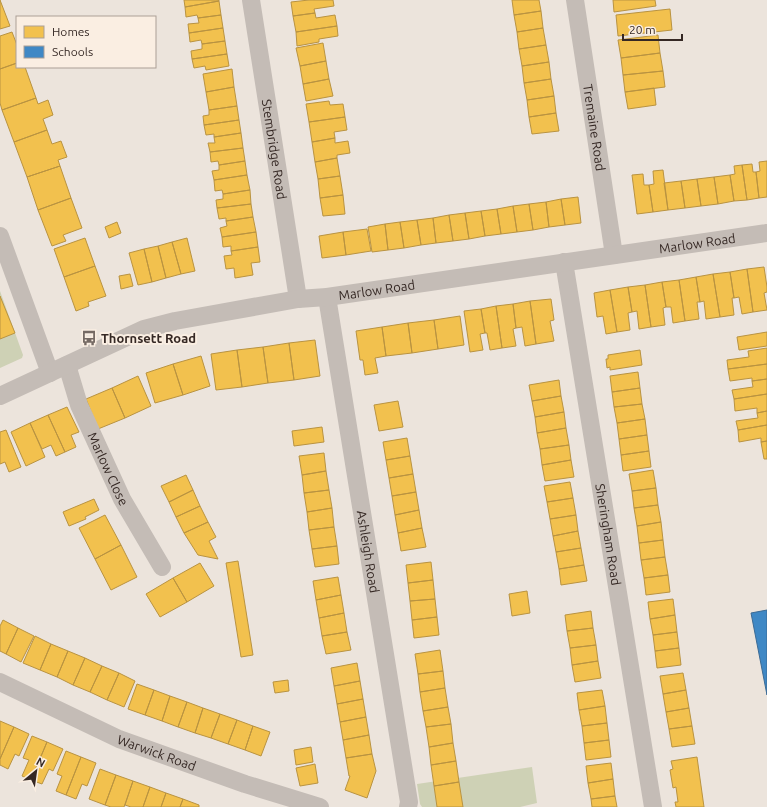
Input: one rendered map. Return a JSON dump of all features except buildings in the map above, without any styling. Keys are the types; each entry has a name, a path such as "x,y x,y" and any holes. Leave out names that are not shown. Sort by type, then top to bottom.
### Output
{"street":[{"name":"Stembridge Road","path":"251,0 298,299"},
{"name":"Tremaine Road","path":"575,0 614,255"},
{"name":"Marlow Road","path":"0,396 144,329 175,321 298,299 327,297 767,233"},
{"path":"0,236 50,372"},
{"name":"Sheringham Road","path":"564,262 653,807"},
{"name":"Ashleigh Road","path":"327,297 410,802 408,807"},
{"name":"Marlow Close","path":"67,365 79,405 122,499 162,567"},
{"name":"Warwick Road","path":"0,682 119,739 245,784 320,807"}],"green space":[{"path":"0,291 23,355 22,358 0,368"},
{"path":"532,767 537,803 520,807 422,807 420,804 417,784"}],"place":[{"name":"Thornsett Road","path":"89,338"}]}
